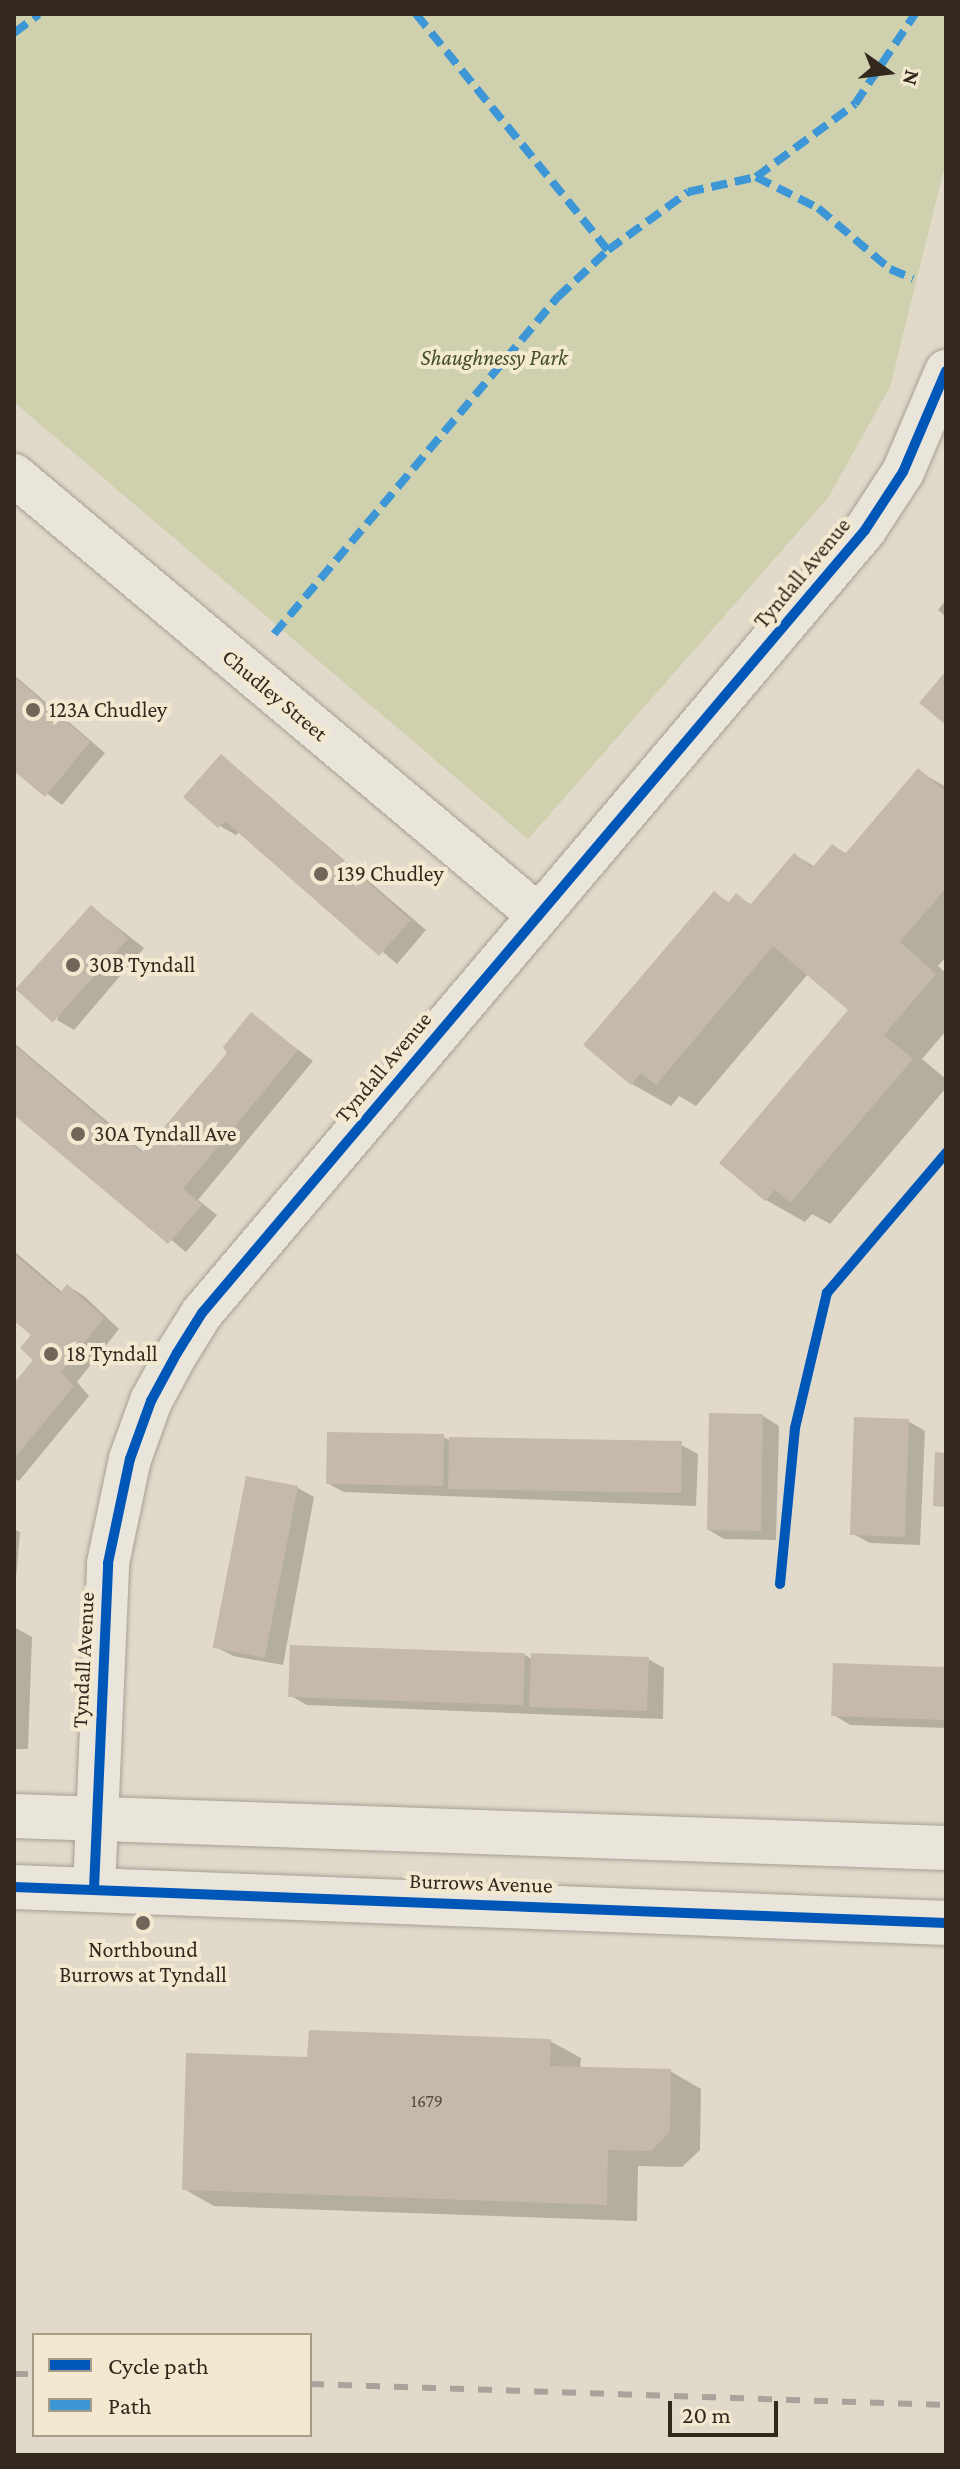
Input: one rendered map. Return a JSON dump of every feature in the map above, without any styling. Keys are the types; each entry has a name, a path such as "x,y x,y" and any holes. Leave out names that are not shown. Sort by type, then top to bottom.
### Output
{"street":[{"name":"Tyndall Avenue","path":"94,1889 108,1563 130,1459 151,1401 202,1313 865,530 903,472 946,371"},
{"name":"Chudley Street","path":"14,475 537,914"},
{"path":"14,1816 946,1848"},
{"name":"Burrows Avenue","path":"14,1887 946,1923"}],"green space":[{"name":"Shaughnessy Park","path":"14,14 946,14 946,161 890,387 828,498 528,839 14,402"}],"building":[{"path":"946,671 946,725 919,703"},
{"name":"123A Chudley","path":"14,677 90,742 45,797 14,771"},
{"name":"139 Chudley","path":"221,754 411,920 379,956 225,821 218,828 183,797"},
{"path":"918,768 946,792 946,888 900,942 936,974 884,1035 913,1059 790,1203 775,1190 765,1201 719,1163 848,1010 773,946 656,1085 641,1073 631,1085 583,1045 714,891 728,903 736,893 750,905 794,853 812,868 832,844 845,854"},
{"name":"30B Tyndall","path":"91,905 128,938 53,1022 15,989"},
{"name":"30A Tyndall Ave","path":"251,1012 298,1050 183,1189 202,1205 168,1244 14,1115 14,1045 142,1153 227,1053 223,1047"},
{"name":"18 Tyndall","path":"14,1254 60,1293 67,1284 104,1318 61,1372 74,1386 14,1459 14,1383 33,1360 20,1348 31,1335 14,1321"},
{"path":"709,1413 763,1414 761,1531 707,1530"},
{"path":"854,1417 909,1419 905,1537 850,1535"},
{"path":"327,1432 444,1434 443,1486 326,1484"},
{"path":"449,1437 682,1441 681,1493 448,1489"},
{"path":"935,1452 946,1453 946,1507 933,1506"},
{"path":"246,1476 298,1486 265,1658 213,1648"},
{"path":"290,1645 525,1653 523,1705 288,1697"},
{"path":"531,1653 649,1657 647,1711 529,1707"},
{"path":"833,1663 946,1667 944,1720 831,1716"},
{"path":"309,2030 551,2039 550,2066 671,2069 670,2132 651,2151 608,2150 607,2205 182,2190 186,2053 307,2057"}],"railway":[{"path":"14,2374 32,2374"},
{"path":"312,2384 946,2405"}],"marked path":[{"path":"14,33 39,14"},
{"path":"416,14 608,250"},
{"path":"756,177 855,104 915,14"},
{"path":"274,634 558,297 608,250 688,192 756,177 818,208 890,269 913,279"}],"cycle path":[{"path":"94,1889 108,1563 130,1459 151,1401 177,1353 202,1313 865,530 903,472 946,371"},
{"path":"780,1584 795,1428 827,1293 946,1153"},
{"path":"14,1887 946,1923"}],"place":[{"name":"123A Chudley","path":"33,710"},
{"name":"139 Chudley","path":"321,874"},
{"name":"30B Tyndall","path":"73,965"},
{"name":"30A Tyndall Ave","path":"78,1134"},
{"name":"18 Tyndall","path":"51,1354"},
{"name":"Northbound Burrows at Tyndall","path":"143,1923"}]}
